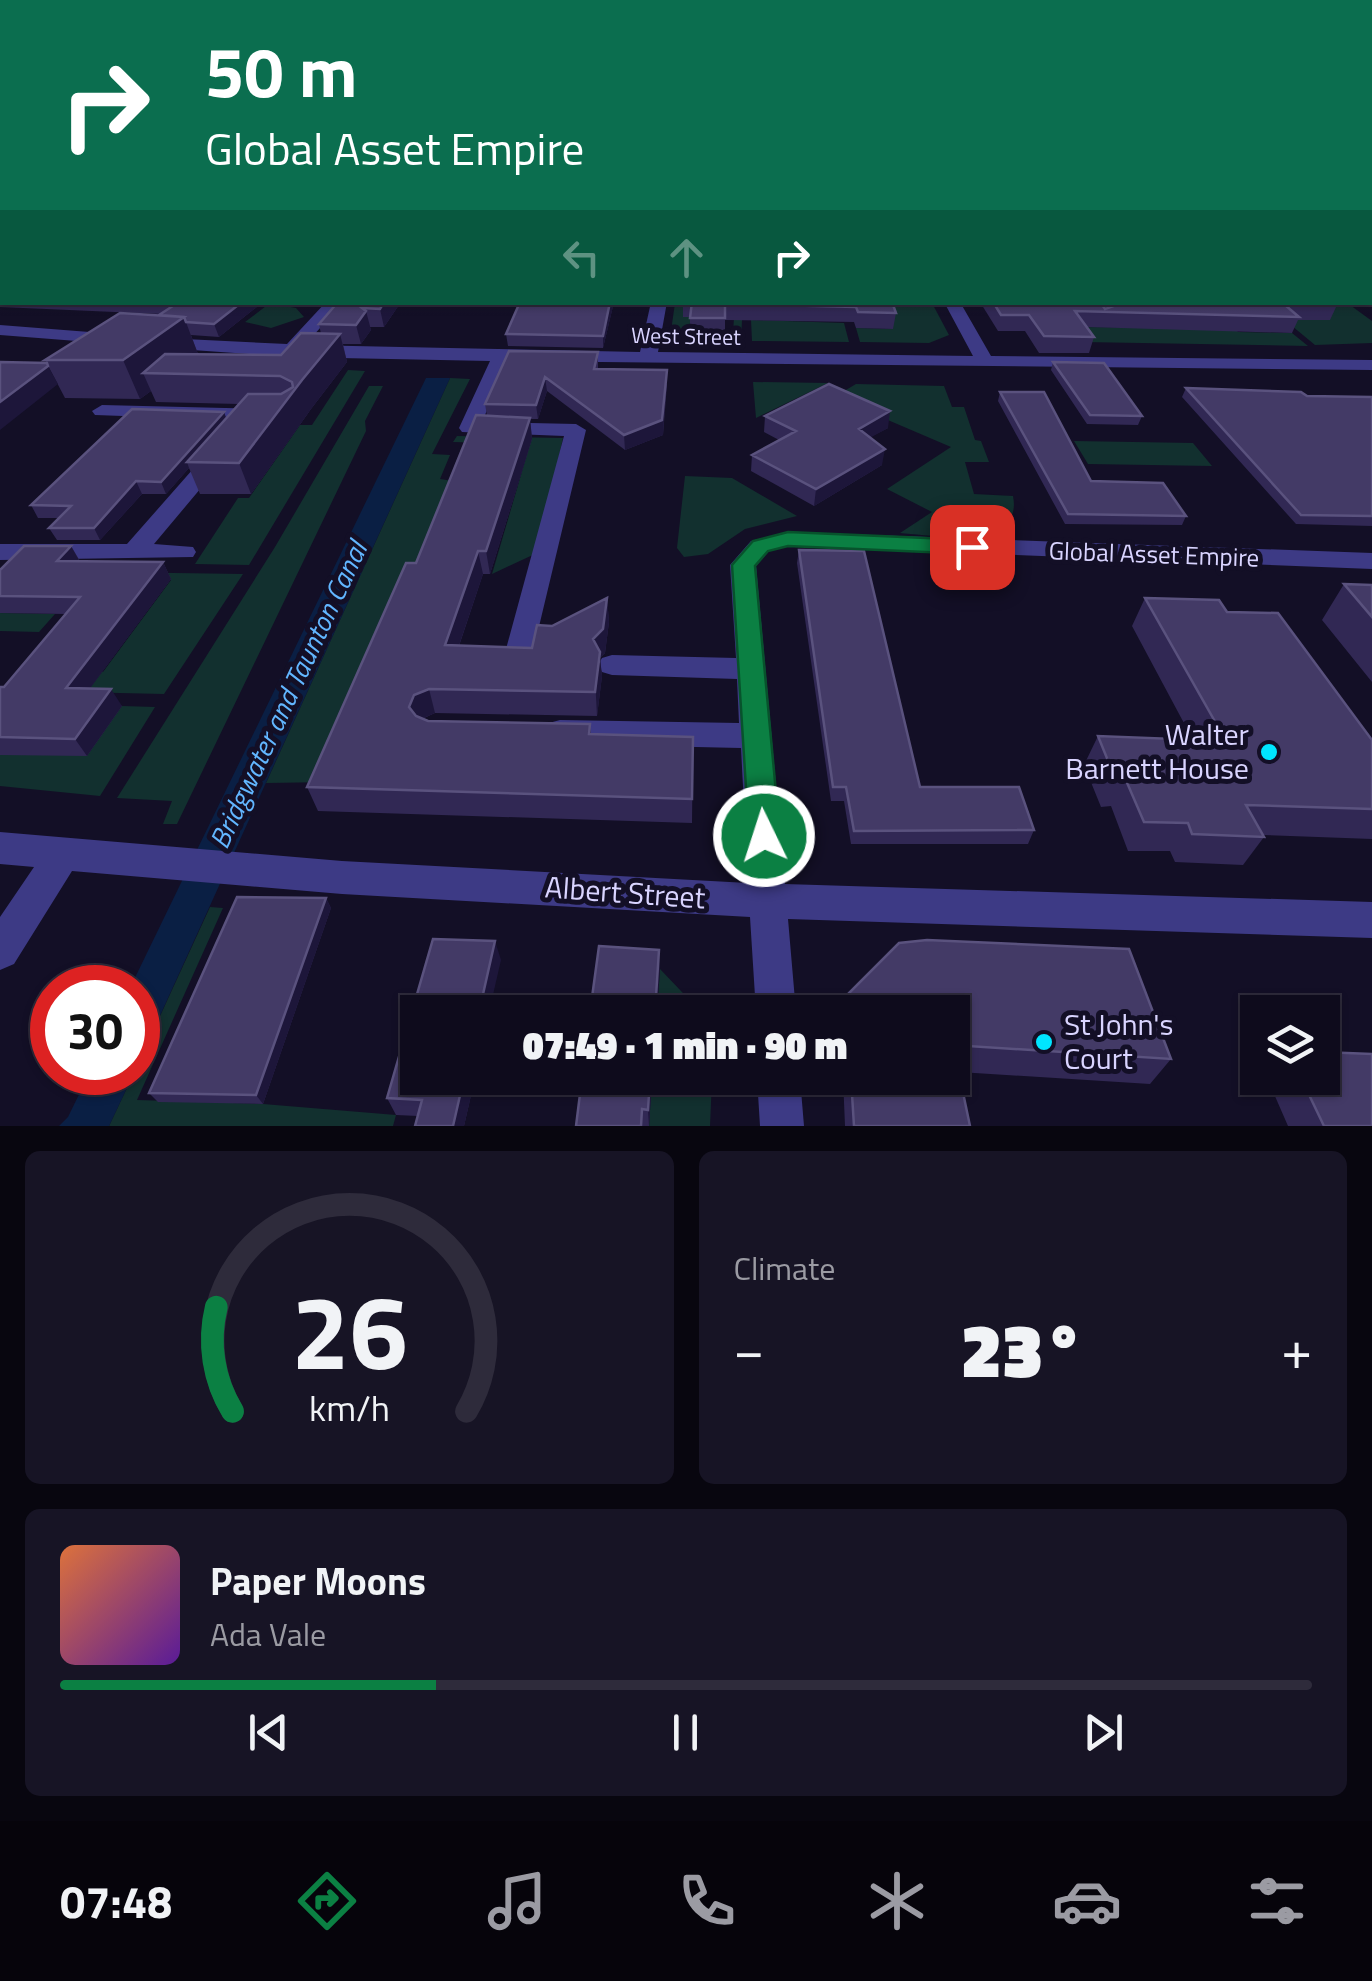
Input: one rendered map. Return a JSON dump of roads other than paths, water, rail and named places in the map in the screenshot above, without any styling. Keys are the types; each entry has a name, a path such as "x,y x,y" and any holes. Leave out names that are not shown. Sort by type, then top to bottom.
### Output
{"street":[{"path":"289,352 328,305"},
{"path":"648,358 658,305"},
{"path":"954,305 986,363"},
{"name":"West Street","path":"0,330 289,352 1372,367"},
{"path":"501,356 469,428 576,430 518,660"},
{"path":"102,411 289,415"},
{"path":"134,552 252,414"},
{"name":"Global Asset Empire","path":"775,995 744,565 760,546 788,539 1372,562"},
{"path":"0,552 184,552"},
{"path":"612,666 752,668"},
{"path":"530,731 757,736"},
{"name":"Albert Street","path":"0,848 155,863 770,902 1372,920"},
{"path":"0,951 63,854"},
{"path":"781,1095 782,1126"}],"water":[{"name":"Bridgwater and Taunton Canal","path":"426,378 450,378 160,1016 160,965 141,965"},
{"path":"79,1095 124,1095 109,1126 59,1126"}],"place":[{"name":"Walter Barnett House","path":"1269,752"},
{"name":"St John's Court","path":"1044,1042"}]}
